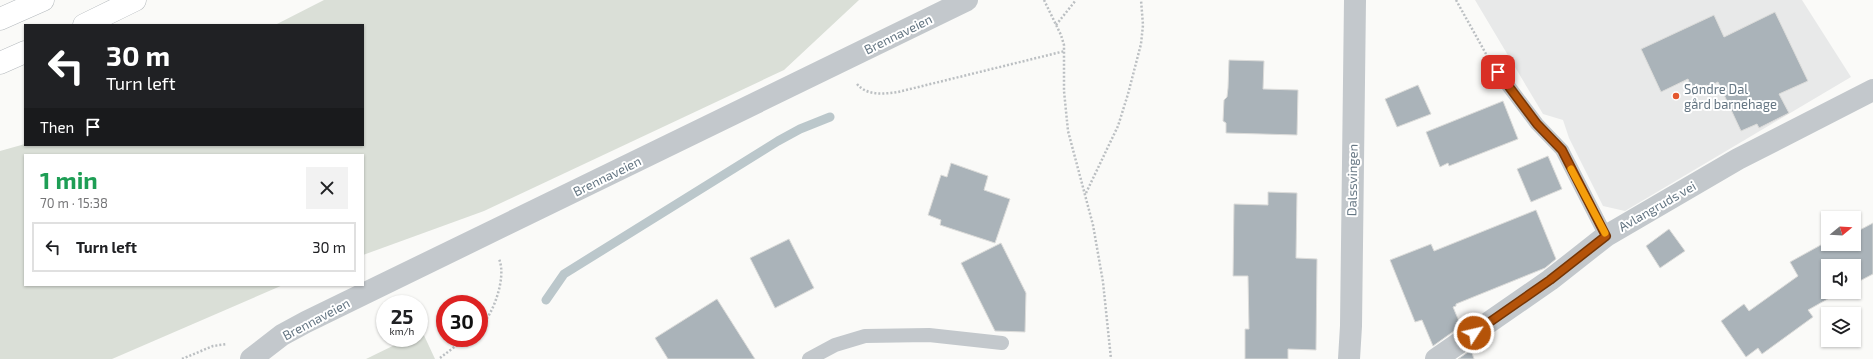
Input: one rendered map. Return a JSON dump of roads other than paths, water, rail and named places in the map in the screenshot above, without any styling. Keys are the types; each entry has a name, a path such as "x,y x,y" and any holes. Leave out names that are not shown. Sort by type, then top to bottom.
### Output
{"highway":[{"path":"0,19 43,0"},
{"path":"86,24 135,0"},
{"path":"0,63 24,52"}],"street":[{"name":"Brennaveien","path":"251,359 282,335 306,322 967,0"},
{"name":"Dalssvingen","path":"1349,359 1352,326 1355,0"},
{"name":"Avlangruds vei","path":"1436,359 1550,280 1606,236 1738,159 1873,90"}],"lane":[{"path":"1498,72 1537,124 1562,150 1606,236"},
{"path":"809,359 835,346 865,336 929,335 1002,343"}],"waterway":[{"path":"546,300 564,274 778,141 800,129 830,117"}],"place":[{"name":"Søndre Dal gård barnehage","path":"1676,96"}]}
